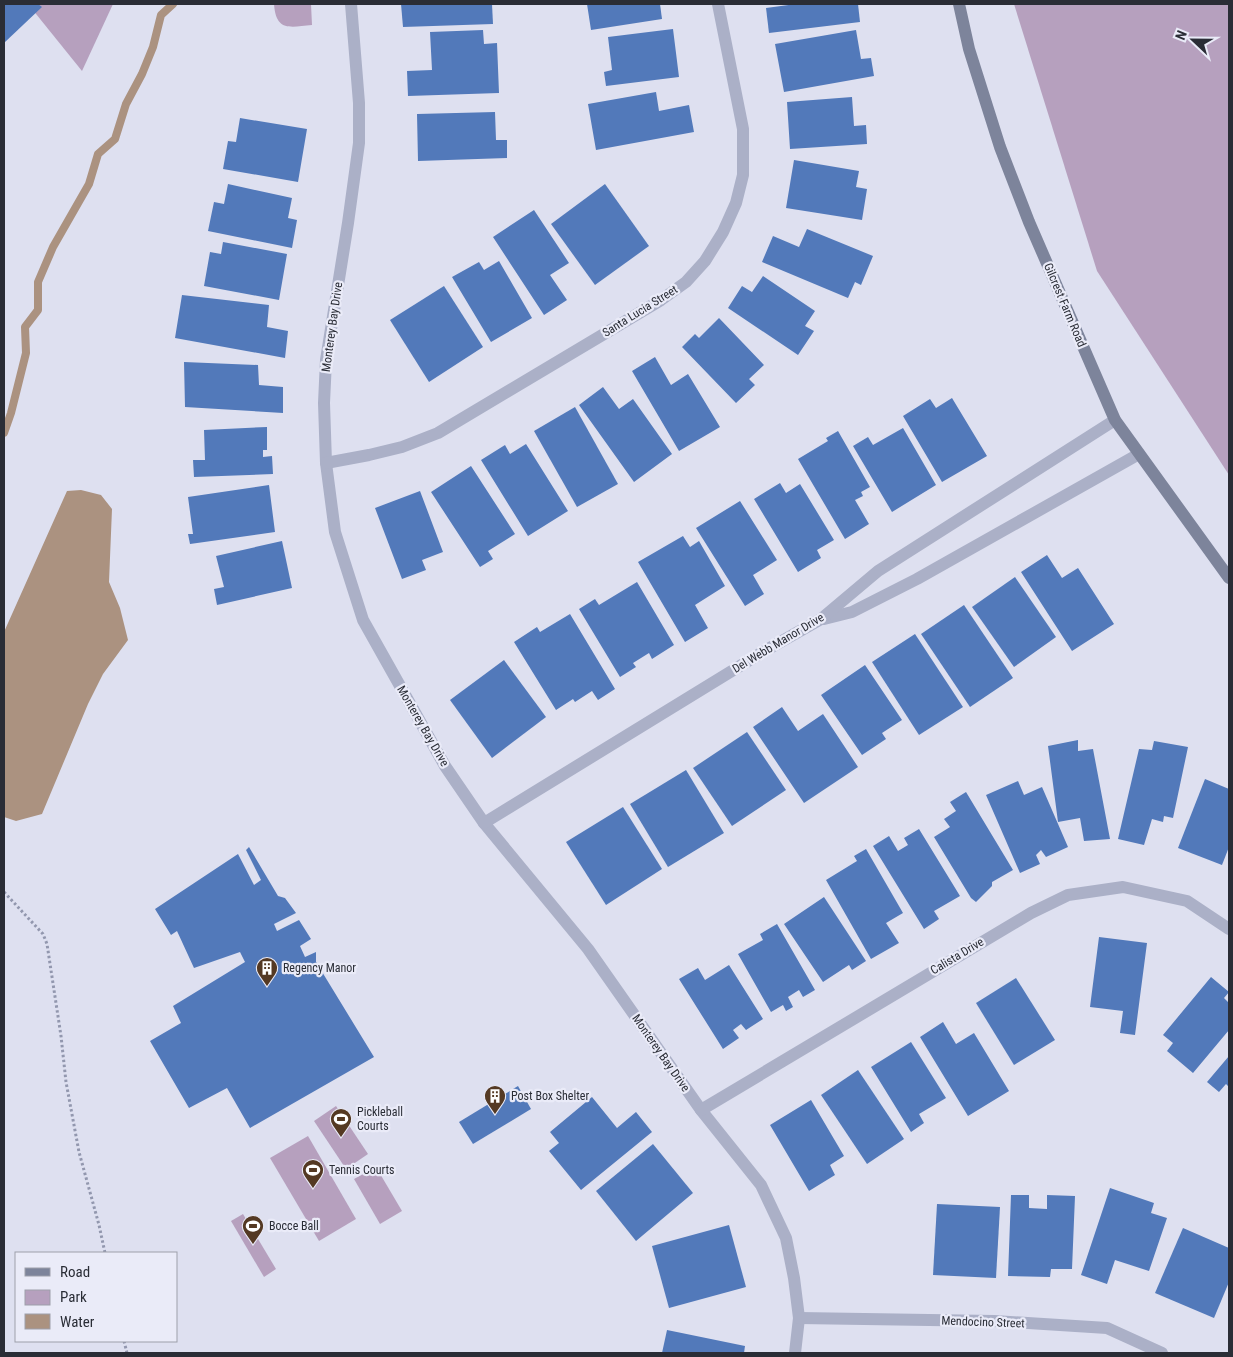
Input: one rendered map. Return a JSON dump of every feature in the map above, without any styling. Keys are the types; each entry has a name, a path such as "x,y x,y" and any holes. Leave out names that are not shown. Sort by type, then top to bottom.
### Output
{"main road":[{"name":"Gilcrest Farm Road","path":"959,4 969,49 1000,147 1029,222 1115,420 1229,578"}],"street":[{"name":"Monterey Bay Drive","path":"351,4 359,103 359,143 326,360 324,403 326,463 335,532 363,620 445,766 484,823 588,950 702,1110 761,1185 786,1238 799,1318 795,1353"},
{"name":"Santa Lucia Street","path":"326,463 402,447 438,433 661,300 686,282 706,261 723,232 736,203 743,168 743,129 718,4"},
{"name":"Del Webb Manor Drive","path":"484,823 761,653 821,619 878,571 1115,420"},
{"path":"821,619 852,612 917,579 1139,454"},
{"name":"Calista Drive","path":"702,1110 1031,912 1068,895 1123,887 1187,901 1229,929"},
{"name":"Mendocino Street","path":"799,1318 994,1322 1107,1328 1162,1353"}],"path":[{"path":"4,892 43,934 47,944 74,1126 79,1152 99,1225 104,1252"}],"green space":[{"path":"28,4 113,4 82,71"},
{"path":"274,4 311,4 312,25 286,26 278,19"},
{"path":"1014,4 1229,4 1229,475 1097,271"},
{"name":"Pickleball Courts","path":"336,1106 368,1154 346,1169 314,1121"},
{"name":"Tennis Courts","path":"308,1136 356,1219 319,1241 270,1158"},
{"name":"Pickleball Courts","path":"376,1167 402,1211 380,1224 354,1179"},
{"name":"Bocce Ball","path":"243,1214 276,1269 264,1277 231,1221"}],"water":[{"path":"81,490 101,495 112,509 109,582 120,608 128,640 103,674 88,704 42,814 16,821 4,817 4,632 67,491"}],"building":[{"path":"4,4 38,4 42,7 4,43"},
{"path":"401,4 492,4 493,24 403,27"},
{"path":"587,4 660,4 662,19 591,30"},
{"path":"796,4 858,4 860,22 769,33 766,8"},
{"path":"673,29 679,77 606,86 604,72 612,70 608,37"},
{"path":"483,30 484,44 497,43 499,93 408,96 407,71 432,70 430,32"},
{"path":"856,30 861,59 871,58 874,76 784,92 775,44"},
{"path":"656,92 659,111 689,105 694,132 596,150 588,104"},
{"path":"852,97 854,126 866,125 867,144 790,149 787,102"},
{"path":"495,112 496,140 507,140 507,158 418,161 417,114"},
{"path":"240,118 307,129 298,182 223,169 228,141 236,142"},
{"path":"794,160 859,171 856,187 867,189 862,220 786,208"},
{"path":"228,184 292,198 288,218 297,220 292,248 208,231 214,202 224,204"},
{"path":"605,184 649,246 595,285 551,224"},
{"path":"534,210 569,263 550,275 567,300 544,315 493,237"},
{"path":"807,229 873,256 861,285 855,282 848,298 762,262 773,236 799,247"},
{"path":"223,242 287,254 279,300 204,286 210,252 221,254"},
{"path":"499,261 532,318 491,342 452,277 479,262 484,270"},
{"path":"763,276 815,311 805,326 814,331 798,355 728,308 742,286 752,292"},
{"path":"444,286 483,347 429,382 390,320"},
{"path":"182,295 269,305 267,327 288,331 285,358 175,338"},
{"path":"719,318 764,365 749,379 755,385 736,403 682,347 695,334 699,338"},
{"path":"655,357 671,385 688,374 720,427 679,451 632,371"},
{"path":"184,362 258,365 259,385 283,387 283,413 185,407"},
{"path":"603,387 619,409 633,399 672,454 634,482 579,405"},
{"path":"952,398 987,456 942,482 903,416 930,399 936,408"},
{"path":"575,407 618,484 577,507 534,431"},
{"path":"267,427 267,450 263,450 263,457 272,456 273,474 194,477 193,460 205,460 204,430"},
{"path":"903,428 936,485 892,512 853,446 868,437 873,445"},
{"path":"838,431 870,487 861,492 863,496 855,500 869,524 845,539 798,459 828,441 826,438"},
{"path":"526,444 568,511 528,536 481,460 505,445 510,454"},
{"path":"471,466 515,534 488,551 493,559 480,567 431,492"},
{"path":"780,483 786,493 800,484 834,540 817,550 821,558 798,572 754,499"},
{"path":"269,485 275,532 190,544 188,534 193,534 188,497"},
{"path":"420,491 443,552 422,560 426,570 402,579 375,508"},
{"path":"740,501 777,560 753,575 764,594 745,606 696,528"},
{"path":"683,536 690,547 699,541 725,586 695,605 708,628 685,642 638,562"},
{"path":"282,541 292,588 217,605 214,589 224,587 216,556"},
{"path":"1047,555 1062,578 1078,568 1114,624 1072,651 1021,572"},
{"path":"1015,577 1056,637 1014,667 972,607"},
{"path":"637,582 674,645 652,659 649,653 633,663 636,667 620,677 579,609 595,599 599,605"},
{"path":"964,605 1013,678 970,707 921,634"},
{"path":"570,614 615,689 598,700 592,691 575,702 573,699 556,710 514,642 537,627 540,632"},
{"path":"915,634 963,707 919,735 872,662"},
{"path":"504,660 546,717 492,758 450,700"},
{"path":"865,665 902,720 882,733 886,739 862,755 821,695"},
{"path":"782,707 798,731 823,714 858,767 804,803 753,727"},
{"path":"747,732 786,790 732,826 693,768"},
{"path":"1078,740 1078,751 1093,749 1110,839 1084,841 1080,818 1058,822 1048,746"},
{"path":"1154,741 1188,747 1173,818 1164,816 1163,822 1152,819 1144,845 1118,839 1139,749 1152,750"},
{"path":"686,770 724,833 668,867 630,804"},
{"path":"1205,779 1229,789 1229,847 1222,865 1178,848"},
{"path":"1018,781 1024,795 1042,787 1068,847 1046,857 1041,850 1036,855 1040,864 1020,873 986,795"},
{"path":"966,792 1013,870 992,882 992,886 976,902 971,898 934,837 950,827 944,819 956,811 950,802"},
{"path":"623,807 662,869 606,905 566,842"},
{"path":"919,829 960,896 934,911 939,919 924,929 873,846 889,836 898,851 908,845 904,838"},
{"name":"Regency Manor","path":"249,847 278,896 285,898 296,913 274,924 277,931 299,920 311,939 300,946 305,957 316,952 316,962 374,1057 250,1128 227,1088 189,1108 150,1041 181,1023 173,1006 245,962 240,952 194,968 177,931 171,935 155,909 238,854 254,885 261,880 246,850"},
{"path":"866,849 903,913 886,923 899,943 871,959 826,880 857,861 854,856"},
{"path":"824,897 866,961 852,970 849,965 823,982 784,924"},
{"path":"777,924 815,990 803,997 799,990 788,997 793,1007 786,1011 783,1005 771,1012 738,954 763,940 760,934"},
{"path":"1099,937 1147,943 1135,1035 1120,1033 1123,1011 1090,1007"},
{"path":"729,965 763,1019 746,1030 741,1024 733,1030 739,1038 723,1049 679,979 698,968 705,980"},
{"path":"1211,977 1229,992 1224,998 1229,1003 1229,1030 1193,1073 1167,1051 1173,1043 1163,1035"},
{"path":"1016,978 1055,1040 1014,1065 976,1003"},
{"path":"943,1022 956,1044 974,1033 1009,1091 968,1116 920,1037"},
{"path":"911,1042 946,1098 919,1114 924,1123 911,1132 871,1067"},
{"path":"1229,1056 1229,1087 1226,1084 1219,1092 1207,1082"},
{"path":"858,1070 904,1139 867,1164 821,1095"},
{"name":"Post Box Shelter","path":"518,1086 531,1109 473,1144 459,1122"},
{"path":"592,1097 617,1128 636,1112 652,1132 581,1190 549,1151 559,1143 550,1132"},
{"path":"811,1100 844,1156 830,1165 835,1175 809,1191 770,1125"},
{"path":"653,1144 693,1193 636,1241 596,1191"},
{"path":"1110,1188 1154,1203 1151,1213 1167,1218 1149,1271 1115,1260 1107,1284 1081,1275"},
{"path":"1011,1195 1029,1195 1029,1208 1047,1209 1047,1195 1075,1196 1072,1269 1051,1269 1050,1277 1008,1276"},
{"path":"937,1204 1000,1207 996,1278 933,1275"},
{"path":"729,1225 746,1287 669,1308 652,1246"},
{"path":"1183,1228 1229,1248 1229,1282 1214,1318 1155,1293"},
{"path":"667,1330 745,1346 744,1353 662,1353"}],"waterway":[{"path":"4,433 26,353 25,327 38,310 38,282 53,247 89,184 98,154 115,139 126,104 142,74 153,47 161,15 173,4"}],"place":[{"name":"Regency Manor","path":"267,987"},
{"name":"Post Box Shelter","path":"495,1115"},
{"name":"Pickleball Courts","path":"341,1138"},
{"name":"Tennis Courts","path":"313,1189"},
{"name":"Bocce Ball","path":"253,1245"}]}
